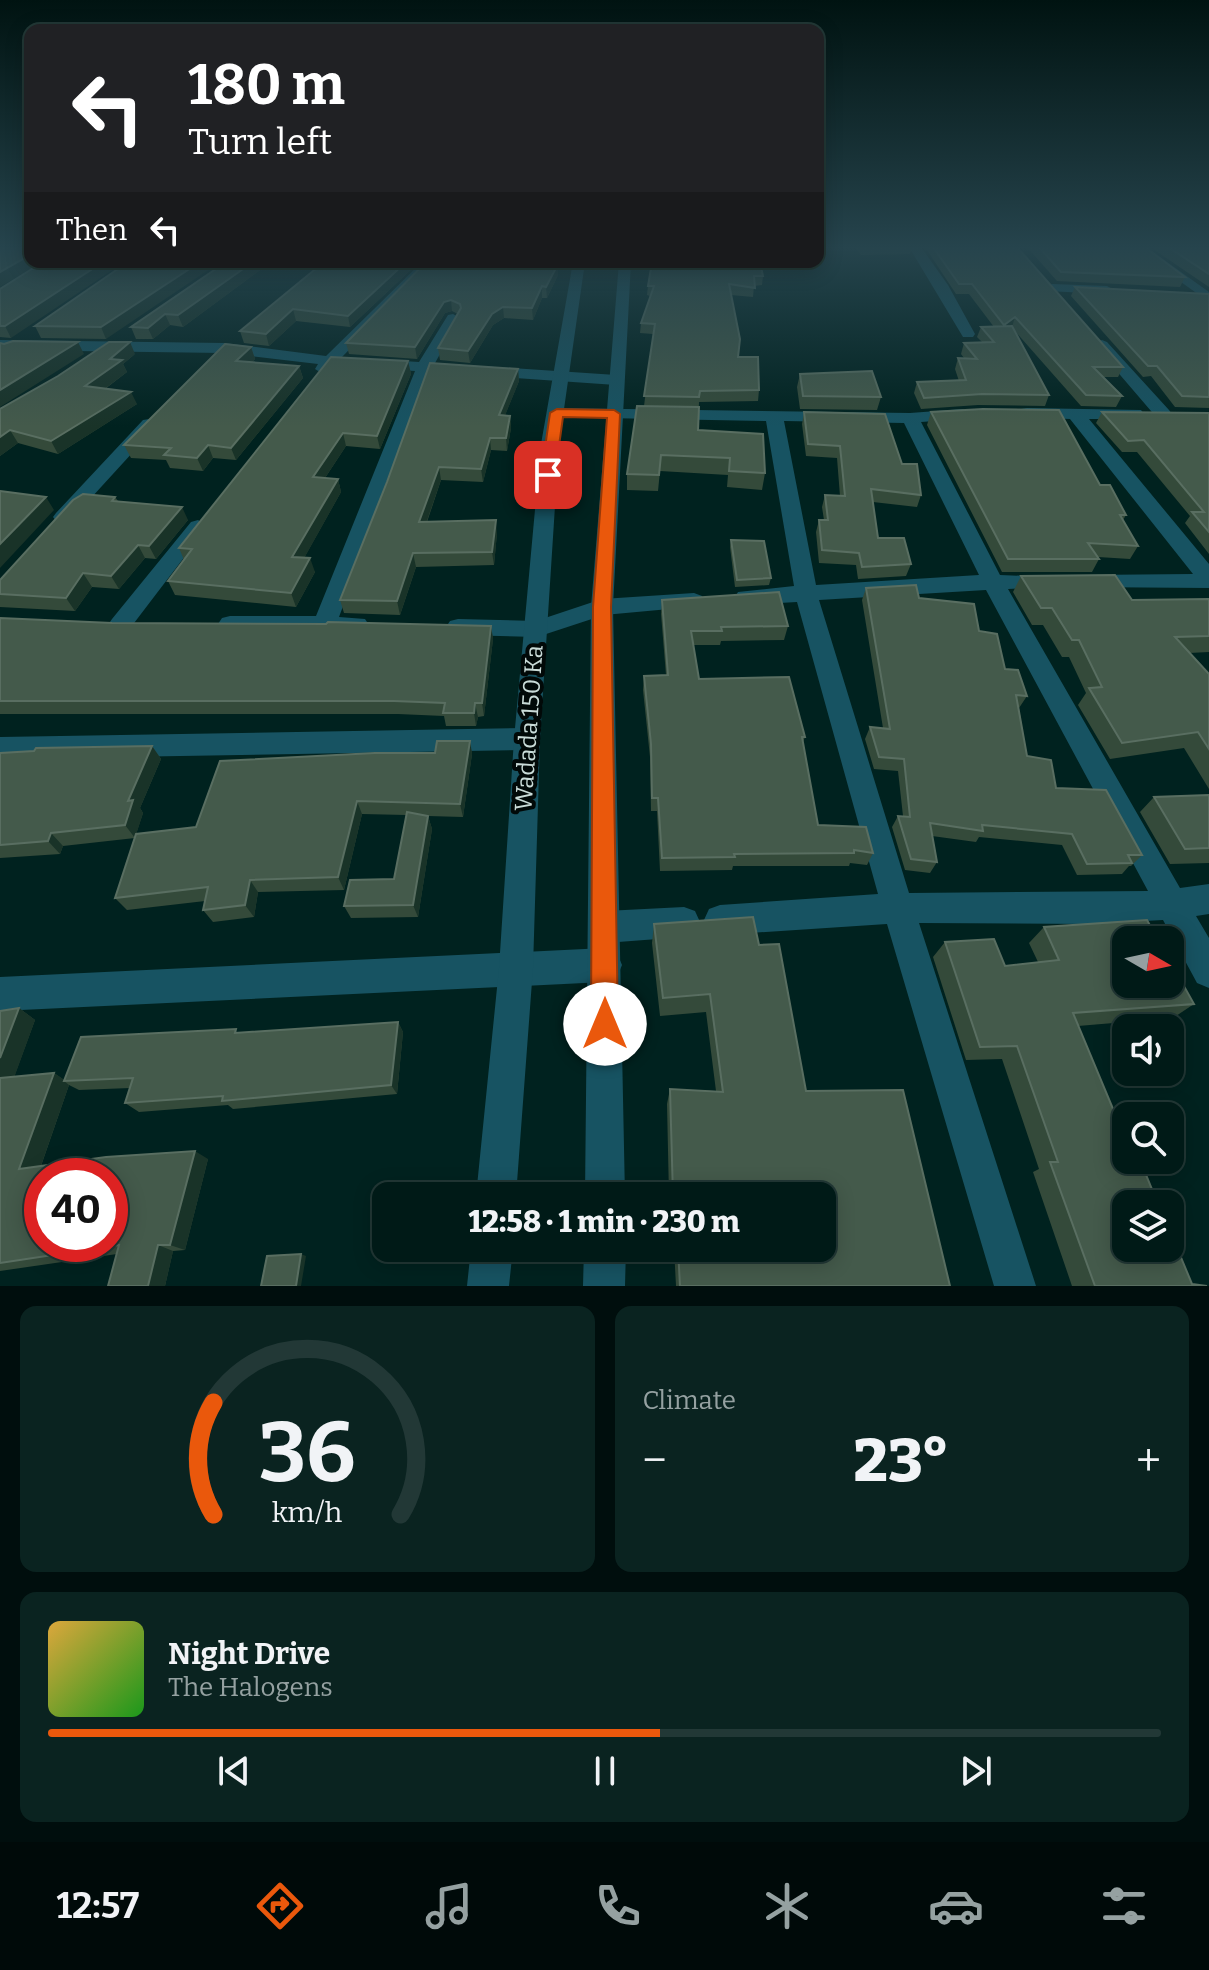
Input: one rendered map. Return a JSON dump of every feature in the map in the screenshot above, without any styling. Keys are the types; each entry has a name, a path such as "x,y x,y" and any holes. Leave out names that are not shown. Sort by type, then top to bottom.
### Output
{"street":[{"path":"309,387 329,361 384,307"},
{"name":"Wadada 150 Ka","path":"497,1182 516,968 527,739 550,444 572,307"},
{"path":"605,1182 602,607 622,307"},
{"path":"953,307 968,334"},
{"path":"325,624 424,368 453,318"},
{"path":"204,369 247,329"},
{"path":"4,349 37,330"},
{"path":"83,365 133,331"},
{"path":"1006,413 1171,414 1093,334"},
{"path":"4,349 224,348 329,361 616,380"},
{"path":"51,530 163,409"},
{"path":"557,413 910,418 978,413"},
{"path":"1075,413 1209,580"},
{"path":"774,415 806,593 898,908 1015,1286"},
{"path":"910,418 993,582 1209,971"},
{"path":"120,625 210,512"},
{"path":"431,626 537,629 602,607 806,593 993,582 1209,580"},
{"path":"90,623 149,624"},
{"path":"205,624 385,625"},
{"path":"0,748 527,739"},
{"path":"605,927 898,908 1056,910 1173,905 1209,899"},
{"path":"0,994 605,965"},
{"path":"488,1286 491,1262"},
{"path":"604,1286 605,1262"}],"building":[{"path":"0,307 34,307 5,326 0,326"},
{"path":"63,307 131,307 101,327 35,326"},
{"path":"160,307 189,307 178,315 165,314 148,328 131,327"},
{"path":"269,307 358,307 348,316 293,309 266,334 240,331"},
{"path":"382,307 441,307 415,347 346,343"},
{"path":"503,307 492,314 468,351 438,348 461,308"},
{"path":"647,307 734,307 740,339 738,357 758,357 759,390 700,391 699,397 644,396 655,324 641,323"},
{"path":"990,307 1070,307 1123,367 1093,367 1122,396 1086,395 1015,317 1004,325"},
{"path":"1093,307 1209,307 1209,397 1182,396 1157,366 1148,366"},
{"path":"1012,326 1049,395 982,394 924,398 917,382 966,380 958,358 977,359 964,343 994,342 981,327"},
{"path":"78,342 0,390 0,343"},
{"path":"109,342 130,342 110,359 122,360 85,386 131,392 51,441 10,430 0,437 0,409"},
{"path":"225,344 251,347 236,361 299,366 231,448 208,445 197,458 164,455 171,448 124,445"},
{"path":"331,357 408,361 377,436 343,433 313,477 338,479 292,557 310,558 291,593 168,581 192,549 179,548"},
{"path":"430,363 518,369 499,415 510,416 506,438 490,438 481,469 439,467 419,522 496,520 492,552 413,553 397,601 340,600 387,482"},
{"path":"872,371 881,397 803,396 800,374"},
{"path":"637,406 699,407 698,430 763,434 765,473 729,471 730,458 661,455 659,475 627,474"},
{"path":"1059,410 1100,485 1110,485 1126,515 1120,515 1138,546 1088,543 1099,559 1008,559 931,412"},
{"path":"804,412 885,414 902,464 917,464 921,495 871,489 878,538 904,538 911,564 862,567 859,553 822,550 819,520 828,520 825,495 845,496 840,446 808,444"},
{"path":"1102,412 1209,413 1209,532 1192,512 1204,512 1144,440 1128,441"},
{"path":"0,491 46,497 0,544"},
{"path":"83,494 115,497 112,501 182,507 149,546 138,545 111,576 83,573 66,598 0,594 0,580 73,500"},
{"path":"731,540 764,541 771,578 737,580"},
{"path":"1115,575 1132,600 1209,599 1209,636 1175,637 1209,674 1209,749 1198,732 1122,743 1089,688 1102,687 1079,640 1072,640 1052,608 1041,608 1021,576"},
{"path":"916,585 919,598 974,604 979,631 997,634 1005,669 1018,670 1027,696 1016,695 1027,756 1051,760 1056,788 1106,790 1142,855 1128,855 1132,863 1087,864 1072,834 982,825 983,831 930,823 937,862 911,859 898,816 910,817 904,759 879,757 870,727 890,729 866,588"},
{"path":"779,592 788,626 721,627 722,631 691,631 699,679 789,677 805,737 802,737 818,825 866,827 873,853 854,850 854,853 662,858 658,798 652,798 651,744 644,676 668,675 662,600"},
{"path":"0,618 112,623 328,622 491,626 482,703 475,703 474,713 443,713 445,703 394,701 0,701"},
{"path":"437,741 470,741 460,804 357,801 338,877 250,880 245,905 203,910 208,887 115,898 136,834 196,827 220,761 435,753"},
{"path":"152,746 128,801 133,800 125,825 51,833 48,841 0,845 0,753 34,751 36,748"},
{"path":"1209,795 1209,848 1185,849 1154,797"},
{"path":"407,812 428,816 413,905 344,906 350,880 394,879"},
{"path":"753,917 759,945 779,944 806,1091 903,1090 950,1286 680,1286 679,1262 836,1262 836,1182 673,1182 670,1089 723,1092 710,994 663,998 654,924"},
{"path":"1147,920 1150,926 1112,926 1112,998 1184,998 1184,986 1194,1004 1073,1013 1112,1106 1112,1174 1146,1174 1152,1190 1112,1190 1112,1262 1183,1262 1192,1284 1207,1286 1095,1286 1050,1162 1058,1162 1017,1046 980,1047 945,942 994,939 1005,966 1059,960 1044,927"},
{"path":"19,1008 0,1058 0,1011"},
{"path":"398,1022 391,1085 222,1101 223,1096 125,1103 133,1078 64,1081 81,1037 236,1029 235,1033"},
{"path":"54,1073 19,1169 24,1168 24,1259 0,1263 0,1078"},
{"path":"195,1151 170,1245 158,1245 148,1286 108,1286 114,1262 128,1262 128,1158 99,1158"},
{"path":"301,1254 296,1286 261,1286 267,1256"}],"route":[{"path":"548,475 550,444 557,413 614,414 602,607 605,1024"}]}
